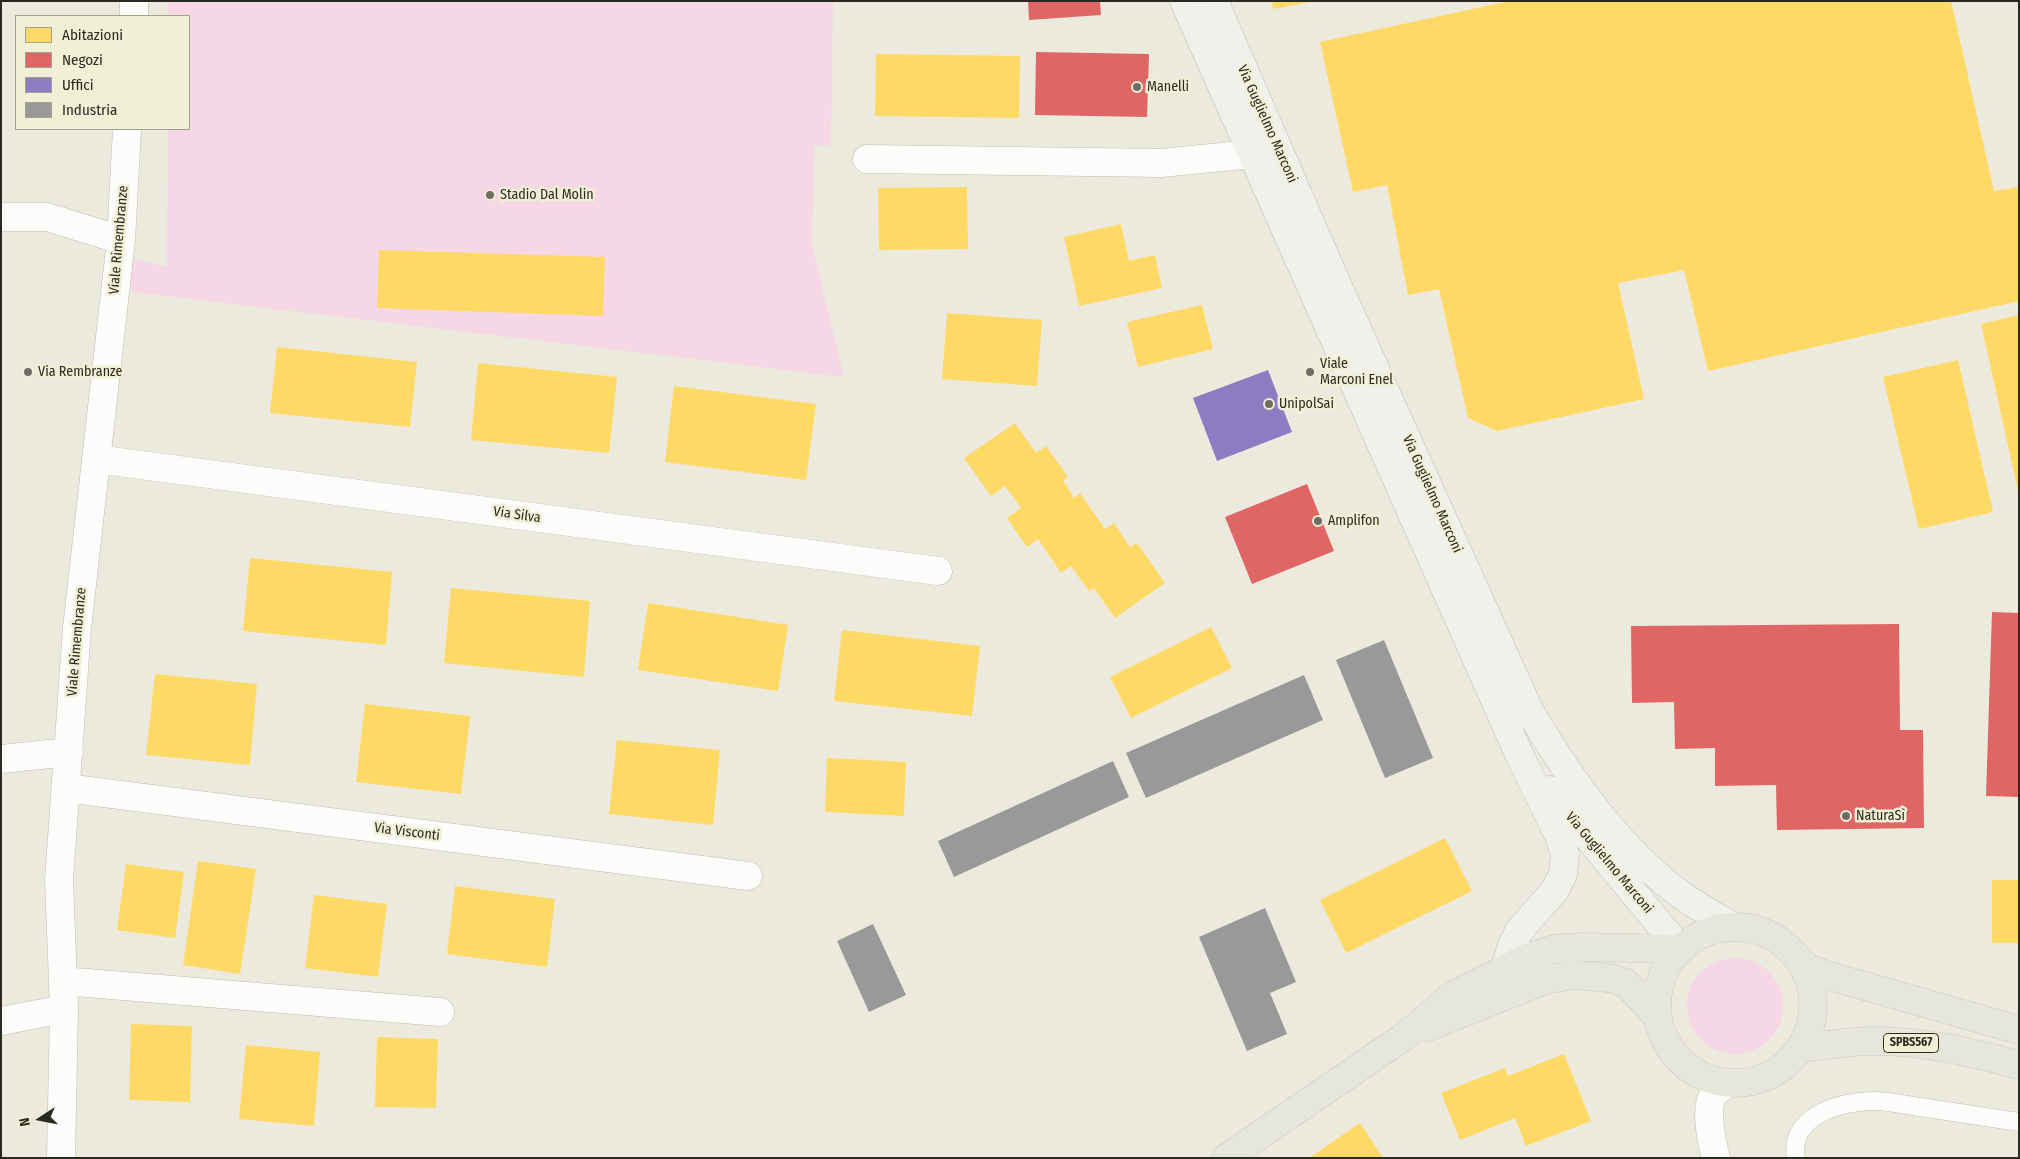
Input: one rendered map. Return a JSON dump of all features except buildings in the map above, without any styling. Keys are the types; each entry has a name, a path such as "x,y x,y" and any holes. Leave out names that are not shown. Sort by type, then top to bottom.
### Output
{"main road":[{"name":"Via Guglielmo Marconi","path":"1184,1 1519,754 1560,836 1565,855 1563,874 1555,890 1519,932 1511,948 1505,968"},
{"name":"Via Guglielmo Marconi","path":"1214,1 1340,291 1530,712 1549,744 1583,792 1636,856 1688,900 1733,927"},
{"name":"Via Guglielmo Marconi","path":"1519,754 1680,949"},
{"name":"Via Guglielmo Marconi","path":"1733,927 1756,930 1777,939 1794,954 1805,971 1812,996 1813,1010 1809,1030 1800,1048 1790,1061 1776,1072 1744,1083 1710,1080 1694,1072 1681,1062 1670,1048 1662,1033 1657,1016 1658,992 1666,968 1680,949 1696,937 1714,930 1733,927"},
{"path":"1226,1158 1405,1036 1453,995 1505,968 1554,949 1581,947 1680,949"},
{"path":"1794,954 1806,967 1826,975 2019,1030"},
{"path":"1405,1036 1544,980 1573,975 1609,978 1626,983 1657,1016"},
{"name":"SPBS567","path":"1800,1048 1870,1041 1910,1043 1956,1048 2019,1064"}],"street":[{"path":"134,1 134,15"},
{"name":"Viale Rimembranze","path":"61,1158 64,1009 60,880 77,628 120,240 127,130"},
{"path":"867,159 1161,163 1252,154"},
{"path":"1,217 47,218 120,240"},
{"name":"Via Silva","path":"96,459 938,571"},
{"path":"1,759 69,752"},
{"name":"Via Visconti","path":"66,788 748,876"},
{"path":"63,980 440,1012"},
{"path":"1,1021 64,1009"},
{"path":"1716,1158 1709,1129 1710,1108 1713,1094 1727,1083"}],"lane":[{"path":"1796,1158 1795,1151 1798,1134 1815,1114 1844,1104 1875,1101 2019,1122"}],"shaded area":[{"name":"Stadio Dal Molin","path":"168,1 833,1 831,145 814,145 812,246 844,377 124,291 127,258 167,267 168,130 190,130 190,15 168,15"},
{"path":"1735,958 1753,961 1769,972 1780,988 1783,1006 1780,1024 1769,1040 1753,1051 1735,1054 1717,1051 1701,1040 1690,1024 1687,1006 1690,988 1701,972 1717,961"}],"place":[{"name":"Manelli","path":"1137,87"},
{"name":"Stadio Dal Molin","path":"490,195"},
{"name":"Via Rembranze","path":"28,372"},
{"name":"Viale Marconi Enel","path":"1310,372"},
{"name":"UnipolSai","path":"1269,404"},
{"name":"Amplifon","path":"1318,521"},
{"name":"NaturaSì","path":"1846,816"}]}
